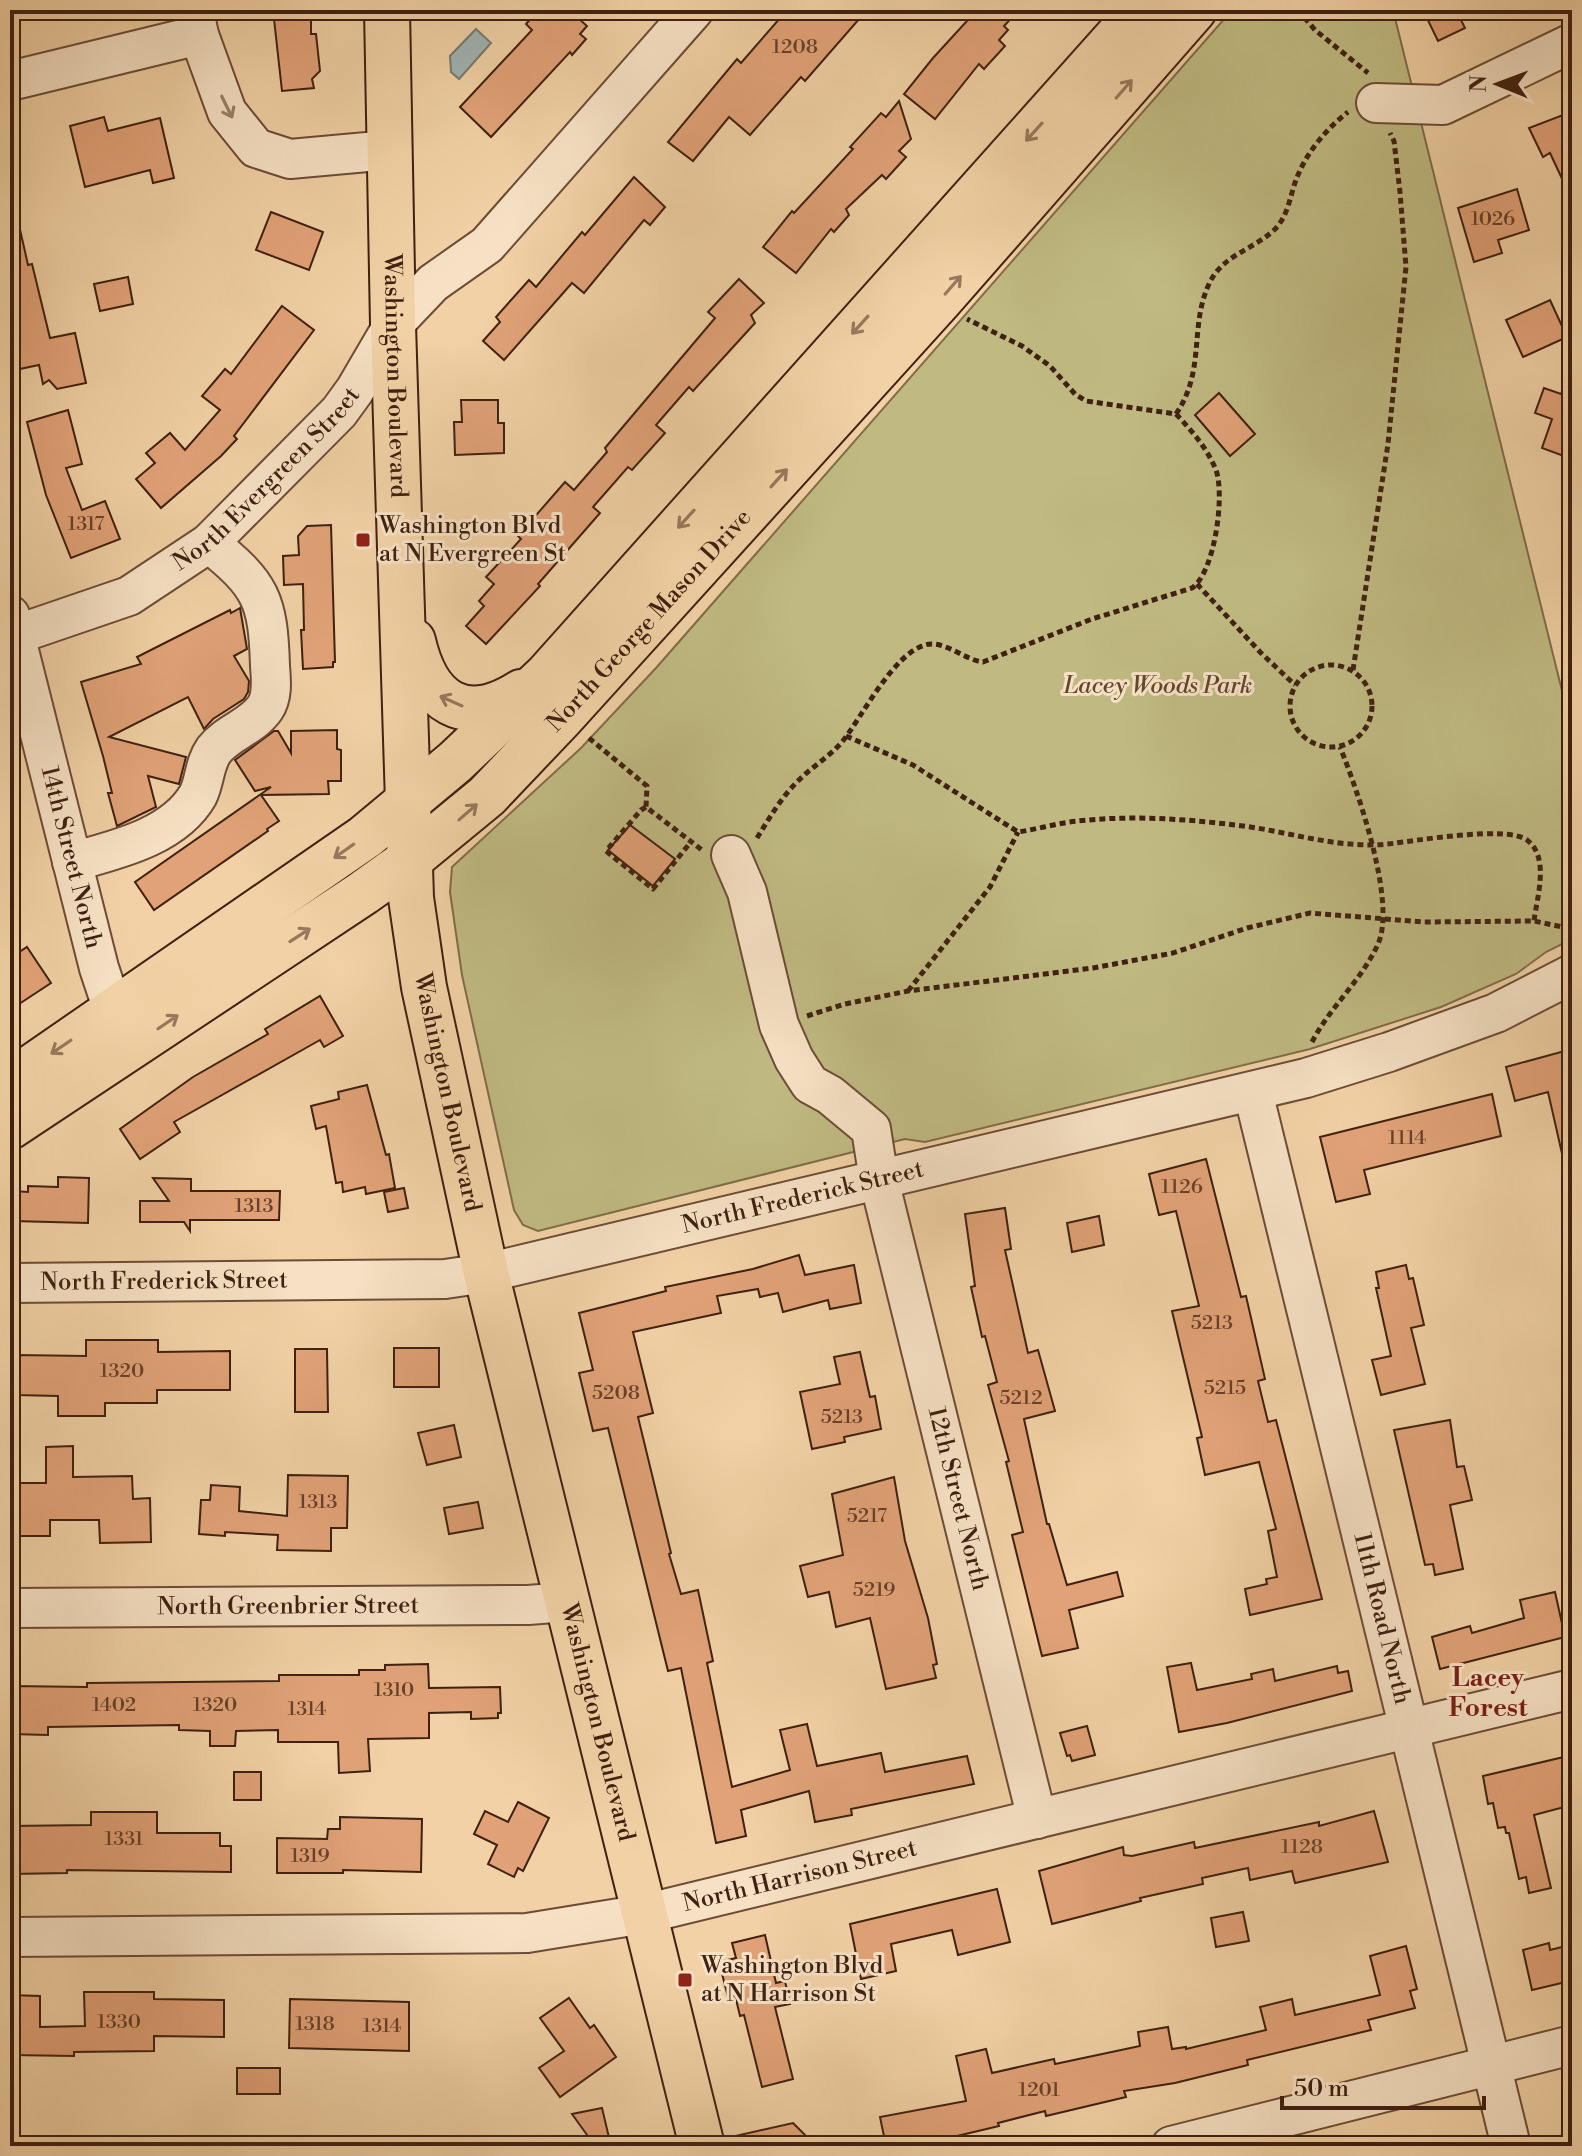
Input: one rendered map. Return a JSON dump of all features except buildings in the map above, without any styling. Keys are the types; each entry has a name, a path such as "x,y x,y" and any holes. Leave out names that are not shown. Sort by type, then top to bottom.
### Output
{"main road":[{"name":"Washington Boulevard","path":"387,10 408,861 424,987 486,1273 702,2146"},
{"name":"North George Mason Drive","path":"10,1127 120,1030 406,804 547,675 1141,10"},
{"name":"North George Mason Drive","path":"10,1082 120,1030 408,861 487,796 941,299 1194,10"},
{"path":"402,596 414,646 428,684 446,701 466,708 497,706 547,675"}],"street":[{"name":"North Evergreen Street","path":"12,625 129,596 209,543 339,412 393,325 433,283 487,245 694,10"},
{"path":"10,81 196,22 227,112 256,148 290,159 389,150"},
{"path":"1376,103 1443,105 1572,43"},
{"path":"72,862 123,848 155,833 187,811 200,792 212,752 255,720 267,705 271,690 269,624 260,595 234,563 209,543"},
{"name":"14th Street North","path":"12,625 72,862 120,1030"},
{"name":"12th Street North","path":"731,855 747,892 779,1025 794,1059 810,1084 830,1095 871,1129 879,1180 1037,1819"},
{"name":"North Frederick Street","path":"10,1283 445,1279 486,1273 1306,1078 1496,1013 1572,974"},
{"name":"11th Road North","path":"1253,1092 1511,2146"},
{"name":"North Greenbrier Street","path":"10,1608 528,1605 566,1602"},
{"name":"North Harrison Street","path":"10,1937 527,1933 644,1914 1572,1689"},
{"path":"1171,2146 1572,2045"}],"path":[{"path":"1298,10 1315,30 1373,77 1376,103 1394,141 1406,267 1388,444 1353,670"},
{"path":"1176,414 1186,400 1194,379 1204,296 1216,271 1230,258 1276,229 1285,215 1297,176 1315,145 1334,122 1350,110 1376,103"},
{"path":"646,807 704,851 731,855 750,848 787,793 830,755 877,691 920,646 933,644 971,661 983,662 1092,619 1197,584 1208,563 1220,497 1217,473 1205,449 1176,414 1086,401 1075,394 1050,366 1022,346 973,322"},
{"path":"1197,584 1295,685"},
{"path":"1341,665 1353,670 1369,689 1373,712 1363,733 1340,747 1313,743 1294,724 1290,697 1295,685 1315,667 1341,665"},
{"path":"563,716 647,786 646,807 606,851 653,889 690,843"},
{"path":"846,736 913,765 1018,832 1077,821 1157,818 1243,826 1373,845 1478,834 1512,835 1526,839 1538,855 1540,877 1534,921"},
{"path":"1306,1078 1311,1045 1322,1022 1338,1006 1378,944 1385,917 1373,845 1340,747"},
{"path":"908,991 990,887 1018,832"},
{"path":"779,1025 845,1004 908,991 991,983 1173,953 1247,928 1310,913 1424,922 1534,921 1572,929"}],"green space":[{"name":"Lacey Woods Park","path":"1232,10 1393,10 1572,731 1572,939 1546,952 1516,974 1441,1007 1310,1049 925,1142 905,1139 538,1231 523,1225 514,1210 462,975 450,892 452,867 581,748 656,668"}],"shaded area":[{"path":"476,29 491,43 459,79 451,72 450,56"}],"place":[{"name":"Washington Blvd at N Evergreen St","path":"363,540"},
{"name":"Washington Blvd at N Harrison St","path":"685,1980"}],"district":[{"name":"Lacey Forest","path":"1488,1693"}]}
